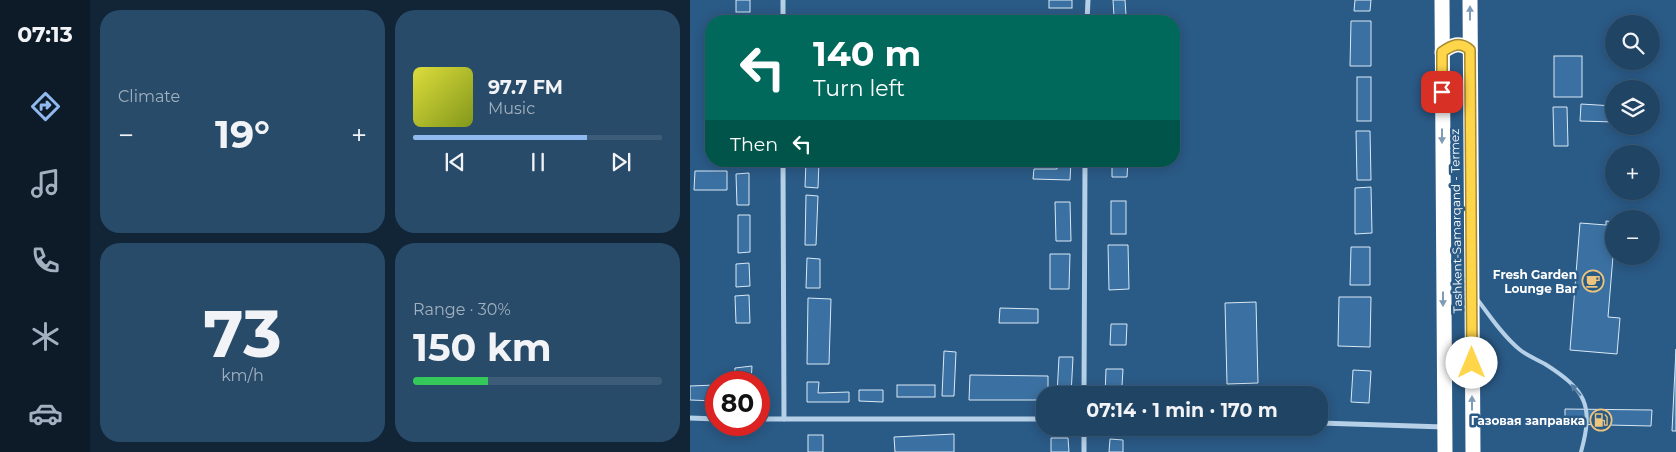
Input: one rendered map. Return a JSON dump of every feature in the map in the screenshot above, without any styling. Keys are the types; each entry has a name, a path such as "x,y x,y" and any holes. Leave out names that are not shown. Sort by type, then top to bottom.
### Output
{"highway":[{"name":"Tashkent-Samarqand - Termez","path":"1442,0 1445,452"},
{"name":"Tashkent-Samarqand - Termez","path":"1470,0 1473,452"},
{"path":"1442,52 1452,45 1459,44 1470,50"}],"street":[{"path":"783,0 783,15"},
{"path":"1087,15 1088,0"},
{"path":"783,167 784,420"},
{"path":"1084,386 1085,167"},
{"path":"690,418 705,419"},
{"path":"770,419 1036,419"},
{"path":"1328,423 1444,427"},
{"path":"1084,436 1084,452"}],"lane":[{"path":"1472,292 1497,326 1519,349 1547,366 1578,390 1587,407 1587,431 1581,452"}],"building":[{"path":"736,0 750,0 750,12 736,12"},
{"path":"1049,0 1072,0 1072,8 1049,8"},
{"path":"1113,0 1125,0 1126,15 1114,15"},
{"path":"1355,0 1371,0 1370,11 1354,11"},
{"path":"1351,21 1371,21 1371,66 1350,66"},
{"path":"1554,56 1582,56 1582,97 1554,97"},
{"path":"1357,77 1371,77 1371,121 1357,121"},
{"path":"1581,104 1605,105 1605,122 1580,121"},
{"path":"1553,107 1567,107 1568,146 1554,146"},
{"path":"1356,131 1370,131 1371,180 1357,180"},
{"path":"806,167 819,167 818,188 805,187"},
{"path":"1057,167 1071,167 1070,180 1033,179 1034,169 1057,169"},
{"path":"1112,167 1128,167 1127,177 1112,177"},
{"path":"695,171 727,171 727,190 694,190"},
{"path":"749,173 749,205 737,205 736,174"},
{"path":"1371,187 1372,233 1355,234 1355,188"},
{"path":"806,195 818,196 816,245 805,245"},
{"path":"1111,201 1126,201 1126,234 1111,234"},
{"path":"1055,202 1070,202 1071,241 1056,241"},
{"path":"738,215 750,215 750,252 738,253"},
{"name":"Fresh Garden Lounge Bar","path":"1580,223 1605,225 1605,265 1612,265 1608,317 1620,318 1617,354 1570,350"},
{"path":"1108,245 1128,245 1129,289 1109,290"},
{"path":"1351,247 1370,247 1370,285 1350,285"},
{"path":"1050,254 1070,254 1069,289 1050,289"},
{"path":"807,258 820,259 820,288 806,288"},
{"path":"749,263 750,286 736,287 736,264"},
{"path":"749,295 750,323 736,323 735,296"},
{"path":"1339,297 1371,297 1370,347 1338,346"},
{"path":"808,298 831,299 829,364 807,364"},
{"path":"1256,302 1258,383 1227,384 1225,303"},
{"path":"1000,308 1038,309 1038,323 999,323"},
{"path":"1111,324 1127,324 1126,345 1110,345"},
{"path":"1676,349 1676,431 1672,431"},
{"path":"944,351 956,352 954,396 942,396"},
{"path":"1059,357 1073,357 1071,386 1057,386"},
{"path":"752,366 752,371 735,371 735,368"},
{"path":"1106,369 1123,369 1122,386 1105,386"},
{"path":"1353,370 1371,371 1369,403 1351,402"},
{"path":"970,375 1048,376 1048,386 1036,386 1036,400 969,400"},
{"path":"807,382 819,382 818,393 849,392 849,402 807,402"},
{"path":"705,385 705,401 690,400 690,386"},
{"path":"897,385 935,385 935,397 897,397"},
{"path":"859,390 883,390 883,402 859,401"},
{"path":"1565,409 1652,410 1651,426 1565,424"},
{"path":"954,434 954,452 895,452 894,437"},
{"path":"808,435 823,435 823,452 808,452"},
{"path":"1051,438 1068,438 1069,452 1051,452"},
{"path":"1110,439 1123,440 1123,452 1109,452"}],"place":[{"name":"Fresh Garden Lounge Bar","path":"1593,281"},
{"name":"Газовая заправка","path":"1601,420"}],"route":[{"path":"1442,92 1442,52 1452,45 1466,46 1470,50 1472,363"}]}
